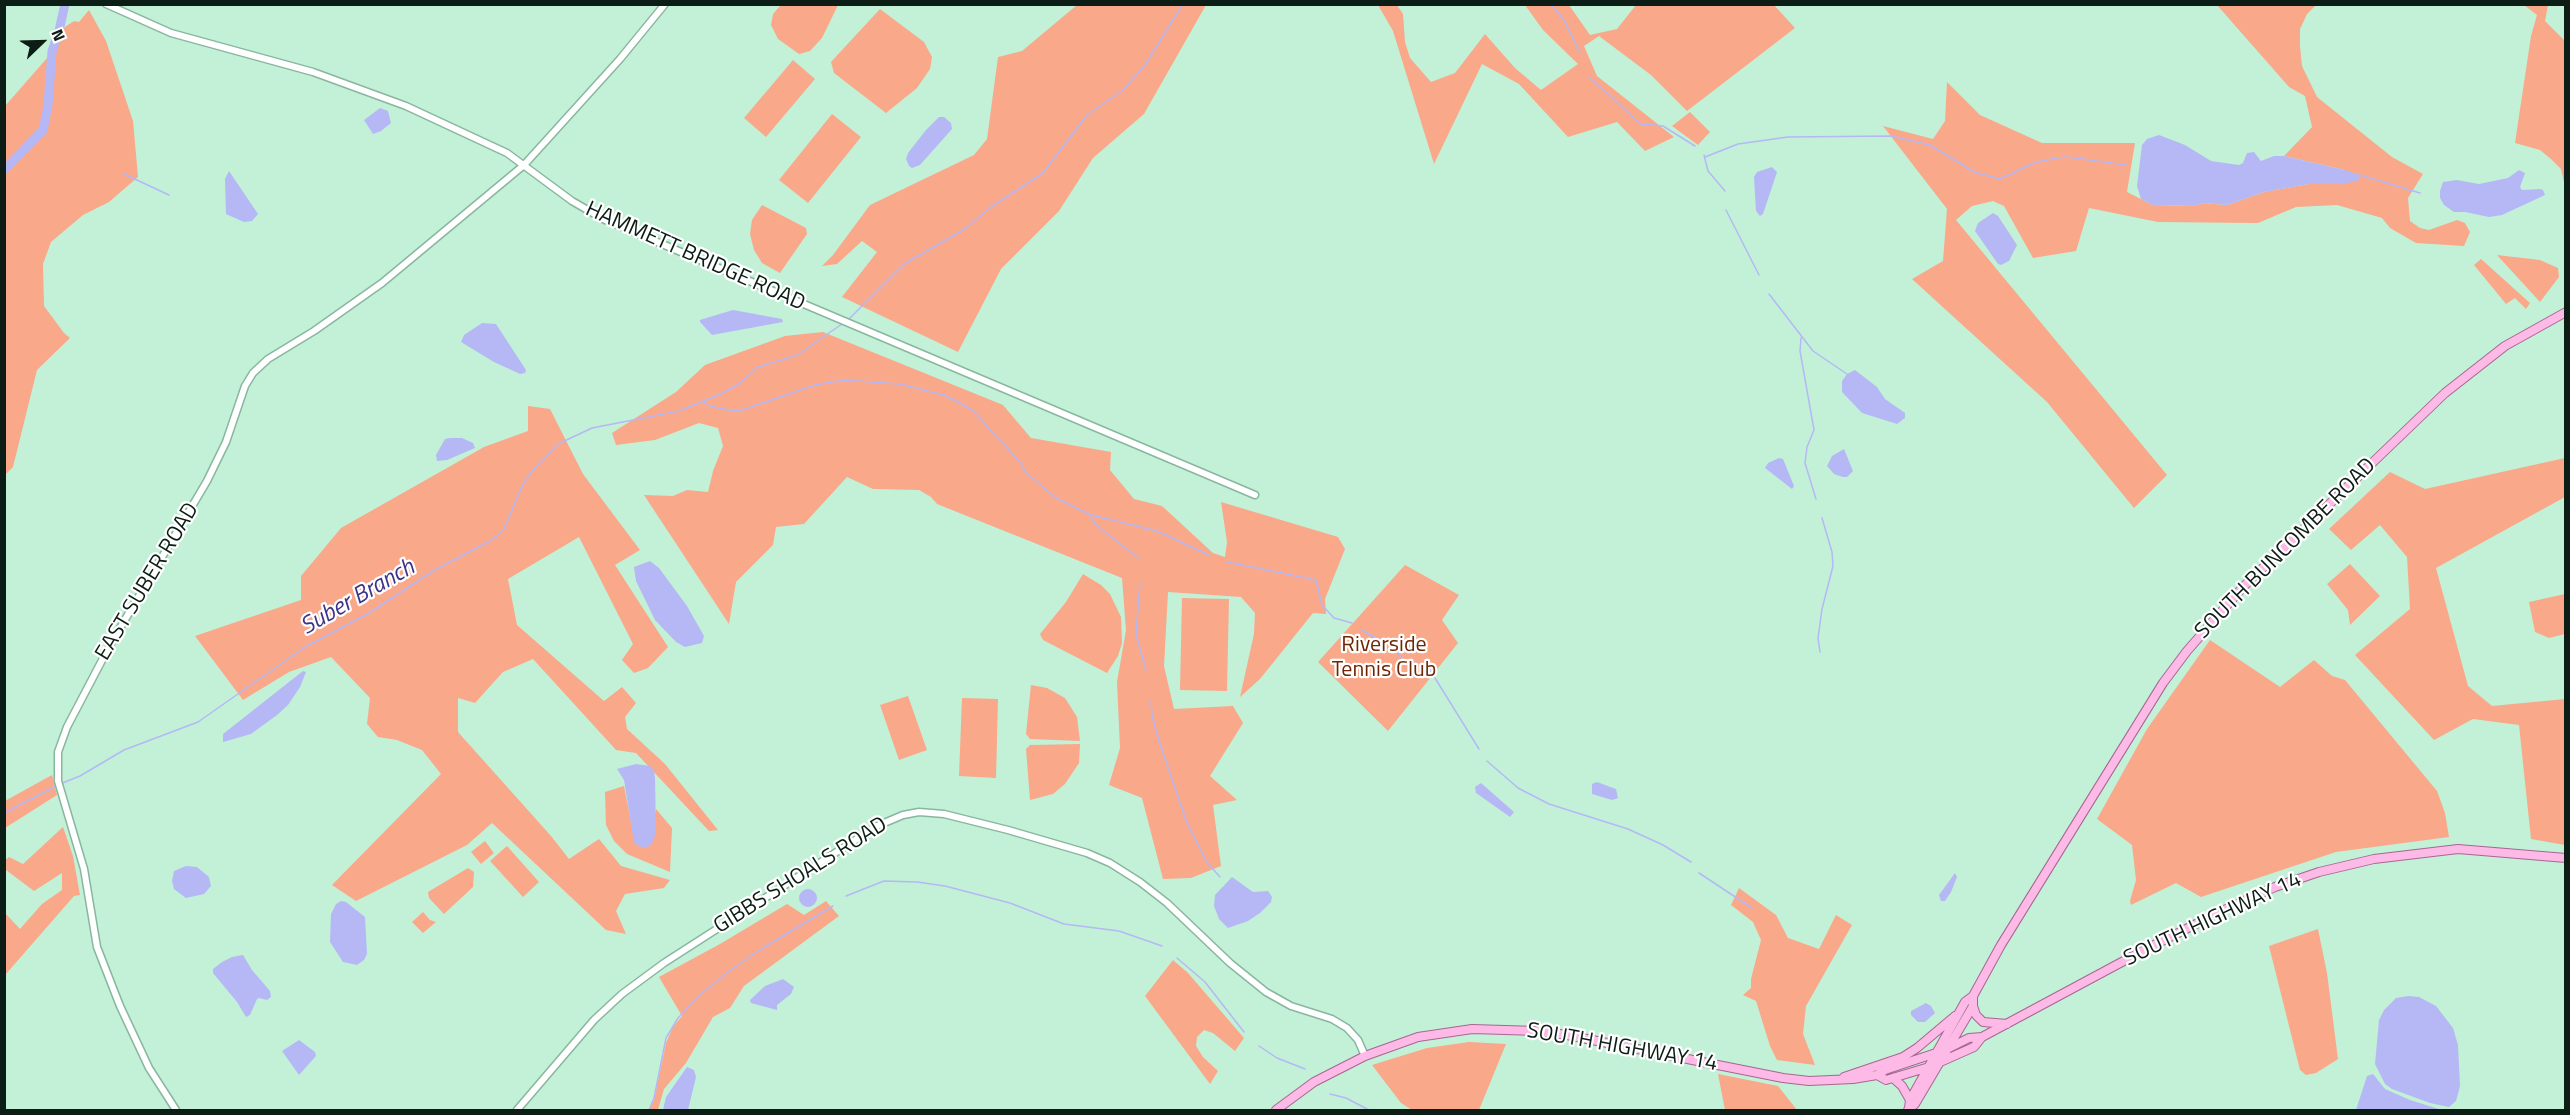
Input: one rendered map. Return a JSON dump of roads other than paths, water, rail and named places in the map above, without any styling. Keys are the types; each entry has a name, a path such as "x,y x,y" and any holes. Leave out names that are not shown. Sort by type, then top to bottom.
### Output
{"main road":[{"name":"SOUTH BUNCOMBE ROAD","path":"1909,1106 1965,1002 1973,996 2001,945 2163,683 2218,614 2259,571 2462,378 2512,341 2565,312"},
{"name":"SOUTH HIGHWAY 14","path":"1877,1076 1885,1070 1936,1054 1969,1038 1982,1037 2224,910 2274,887 2319,872 2374,859 2458,849 2565,858"},
{"name":"SOUTH BUNCOMBE ROAD","path":"1973,996 1973,1006"},
{"path":"1973,1006 1976,1015 1983,1022 2008,1024"},
{"path":"1893,1078 1902,1086 1909,1106 1915,1104 1973,1006"},
{"path":"1836,1080 1904,1057 1959,1014"},
{"name":"SOUTH HIGHWAY 14","path":"1276,1110 1314,1082 1365,1056 1418,1037 1450,1030 1505,1029 1567,1035 1783,1078 1809,1081 1877,1076 1886,1080 1929,1067 1974,1047 1982,1037"}],"street":[{"name":"HAMMETT BRIDGE ROAD","path":"106,4 171,33 313,72 376,93 477,138 524,165 572,201 603,219 851,326 1255,495"},
{"name":"EAST SUBER ROAD","path":"176,1110 149,1068 105,971 94,938 82,860 58,781 58,752 67,727 110,645 207,481 226,442 245,386 253,373 268,359 314,331 382,283 524,165 620,59 665,4"},
{"name":"GIBBS SHOALS ROAD","path":"517,1110 594,1020 629,988 877,826 903,815 919,812 944,814 1008,830 1087,853 1110,863 1167,903 1230,963 1266,992 1291,1006 1332,1019 1347,1028 1358,1040 1365,1056"}],"water":[{"path":"380,108 388,111 391,123 373,134 364,120"},
{"path":"939,117 944,117 951,123 952,129 920,165 912,168 906,159 908,153"},
{"path":"2159,135 2185,145 2211,161 2239,165 2243,163 2247,153 2254,152 2261,161 2274,156 2284,156 2345,170 2360,175 2360,180 2342,184 2309,184 2264,192 2227,205 2204,203 2193,206 2153,205 2141,199 2137,186 2142,145 2147,139"},
{"path":"1772,167 1777,172 1763,214 1760,216 1756,211 1754,177 1757,172"},
{"path":"2519,170 2525,173 2520,187 2522,190 2540,189 2545,195 2502,215 2489,217 2454,212 2444,205 2440,198 2443,182 2457,180 2479,184 2508,178"},
{"path":"229,171 258,214 252,221 244,222 226,214 225,179"},
{"path":"1993,213 1998,216 2017,245 2009,261 2001,265 1975,231 1978,223"},
{"path":"733,310 782,319 783,322 712,335 700,322 700,320"},
{"path":"482,323 496,324 526,370 525,373 520,374 494,362 461,342 464,335"},
{"path":"1855,370 1877,387 1885,399 1905,413 1905,418 1897,424 1862,413 1842,392 1842,381 1847,374"},
{"path":"462,438 473,443 475,448 447,460 437,461 436,455 445,439"},
{"path":"1844,449 1853,471 1847,477 1834,474 1827,466 1832,456"},
{"path":"1779,458 1783,459 1794,486 1792,489 1765,468 1768,463"},
{"path":"650,561 659,568 687,606 704,636 702,643 685,647 676,642 655,620 636,581 634,567"},
{"path":"303,671 306,672 300,687 288,705 277,715 251,734 223,742 223,734"},
{"path":"636,764 650,766 654,770 655,778 656,832 652,844 645,848 634,842 624,780 617,769"},
{"path":"1597,782 1616,789 1618,798 1612,800 1592,794 1592,784"},
{"path":"1481,783 1514,812 1510,817 1476,793 1475,787"},
{"path":"186,866 197,867 209,877 211,886 204,894 186,898 174,889 172,881 174,871"},
{"path":"1955,873 1957,877 1951,892 1945,901 1941,901 1939,895"},
{"path":"1232,877 1253,892 1268,891 1272,897 1271,902 1260,913 1248,921 1228,928 1219,919 1214,906 1215,895"},
{"path":"804,889 812,889 817,894 815,905 804,907 799,902 799,894"},
{"path":"341,901 346,902 365,917 367,954 364,960 357,965 343,962 330,942 331,914 336,904"},
{"path":"243,955 252,970 270,991 271,997 267,1000 257,999 250,1015 246,1017 237,1002 213,973 213,969 222,962"},
{"path":"783,979 794,987 791,994 777,1005 777,1010 751,1003 750,1000 765,986"},
{"path":"2419,997 2436,1006 2453,1028 2458,1045 2460,1086 2456,1101 2449,1107 2430,1103 2392,1089 2385,1084 2375,1064 2379,1020 2384,1010 2396,998"},
{"path":"1926,1003 1935,1013 1925,1022 1918,1022 1911,1015 1911,1011"},
{"path":"299,1040 315,1052 316,1056 299,1075 282,1051"},
{"path":"687,1067 694,1070 696,1077 688,1110 663,1110 666,1097"},
{"path":"2373,1074 2385,1089 2442,1110 2356,1110 2367,1076"}],"waterway":[{"path":"4,170 43,130 48,105 52,51 65,4"},
{"path":"848,320 904,264 965,229 991,207 1043,173 1087,115 1123,90 1145,65 1183,4"},
{"path":"1551,4 1564,20 1580,53"},
{"path":"1589,77 1641,124 1663,126 1695,146"},
{"path":"1705,157 1738,144 1788,137 1891,136 1930,145 1974,172 2000,179 2034,163 2056,158 2068,157 2126,165"},
{"path":"1704,155 1708,171 1725,191"},
{"path":"124,174 169,195"},
{"path":"2360,175 2420,193"},
{"path":"1726,210 1759,275"},
{"path":"1769,294 1813,351 1847,374"},
{"name":"Suber Branch","path":"60,784 80,776 124,750 198,722 305,647 369,613 433,571 490,541 503,531 523,484 558,444 592,428 679,411 723,393 740,383 758,367 797,355 842,324"},
{"path":"1801,338 1800,351 1814,430 1807,447 1805,463 1816,499"},
{"path":"704,402 710,406 732,411 742,410 815,385 843,380 900,384 944,395 971,409 1021,463 1025,472 1056,498 1091,515 1157,531 1209,555"},
{"path":"1091,516 1095,524 1138,558"},
{"path":"1820,652 1818,638 1822,609 1833,566 1832,552 1822,518"},
{"path":"1227,562 1316,580 1322,605 1334,618 1352,623"},
{"path":"1140,583 1136,634 1146,670"},
{"path":"1362,630 1396,649 1404,662 1422,664 1430,670 1479,749"},
{"path":"1151,701 1152,716 1159,741 1187,823 1206,861 1220,877"},
{"path":"1487,761 1518,788 1549,804 1628,829 1663,845 1691,862"},
{"name":"Suber Branch","path":"4,813 56,786"},
{"path":"1699,873 1752,908"},
{"path":"846,896 884,881 945,886 1010,903 1064,924 1119,931 1162,946"},
{"path":"649,1110 654,1098 666,1038 678,1018 701,994 729,971 833,906"},
{"path":"1177,958 1205,982 1244,1032"},
{"path":"1259,1046 1277,1058 1305,1069"},
{"path":"1330,1094 1346,1098 1369,1110"}],"park label":[{"name":"Riverside Tennis Club","path":"1384,658"}]}
